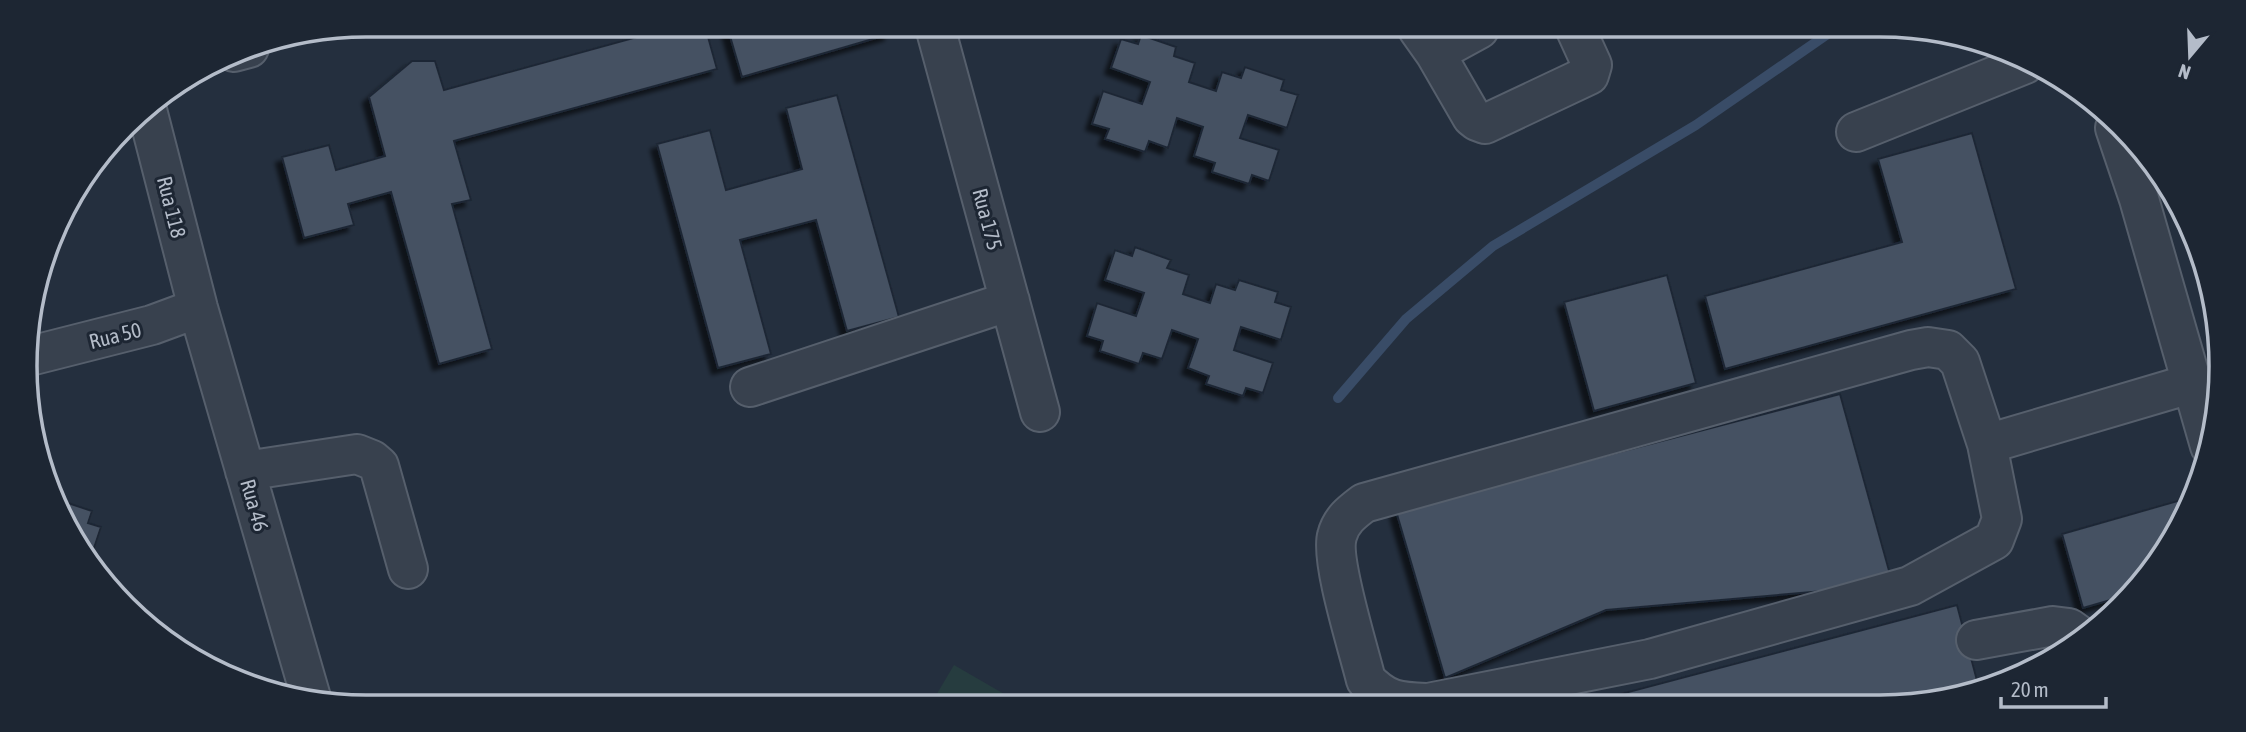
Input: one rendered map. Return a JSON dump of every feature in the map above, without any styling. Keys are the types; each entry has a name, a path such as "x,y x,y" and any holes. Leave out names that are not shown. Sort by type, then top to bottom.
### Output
{"street":[{"name":"Rua 175","path":"938,37 1040,412"},
{"path":"1444,37 1426,41 1472,117 1485,124 1589,75 1592,65 1579,37"},
{"path":"1856,132 2017,67"},
{"name":"Rua 118","path":"149,118 198,308"},
{"path":"2126,147 2154,194 2204,424"},
{"path":"750,387 1010,301"},
{"name":"Rua 50","path":"37,354 152,325 198,308"},
{"name":"Rua 46","path":"198,308 309,690"},
{"path":"1383,695 1366,680 1336,559 1336,537 1345,517 1364,503 1884,357 1928,347 1948,350 1960,362 1987,444 2002,519 1994,540 1910,586 1650,659 1468,695"},
{"path":"1987,444 2193,383"},
{"path":"245,471 357,454 372,460 379,466 408,569"},
{"path":"1976,640 2053,626 2069,628 2074,632"}],"green space":[{"path":"954,665 1006,695 936,695"}],"building":[{"path":"637,37 708,37 717,69 454,141 471,200 452,204 492,349 439,364 391,192 348,204 354,225 304,238 282,157 329,145 336,170 385,156 369,97 412,61 435,61 444,90"},
{"path":"730,37 880,37 742,77"},
{"path":"1140,37 1147,37 1176,47 1174,56 1195,63 1189,82 1216,91 1222,72 1241,78 1245,67 1284,80 1281,90 1298,95 1287,128 1248,115 1240,138 1279,150 1269,181 1252,175 1249,184 1212,172 1215,163 1194,156 1203,127 1177,118 1168,148 1149,141 1145,152 1105,139 1109,129 1092,124 1103,91 1142,104 1150,82 1111,68 1121,39 1138,44"},
{"path":"837,95 899,317 847,331 816,220 740,240 771,354 718,368 657,144 710,130 726,190 802,169 786,108"},
{"path":"1972,133 2016,289 1725,369 1705,296 1902,242 1878,159"},
{"path":"1135,247 1171,260 1167,268 1189,275 1183,294 1210,303 1216,284 1235,290 1239,280 1278,292 1275,302 1291,307 1281,340 1241,327 1234,350 1273,363 1263,393 1246,388 1243,396 1206,384 1209,376 1188,368 1198,339 1172,330 1162,359 1143,353 1139,364 1100,351 1103,341 1087,336 1097,303 1136,316 1144,293 1105,280 1115,250 1132,256"},
{"path":"1667,275 1696,383 1594,411 1564,302"},
{"path":"1840,394 1893,585 1606,610 1445,678 1396,511"},
{"path":"2180,500 2154,549 2128,583 2112,599 2083,608 2062,534"},
{"path":"67,503 92,511 88,523 101,527 93,551"},
{"path":"1957,605 1977,681 1902,695 1617,695"}],"waterway":[{"path":"1338,398 1406,319 1493,246 1696,125 1823,37"}]}
